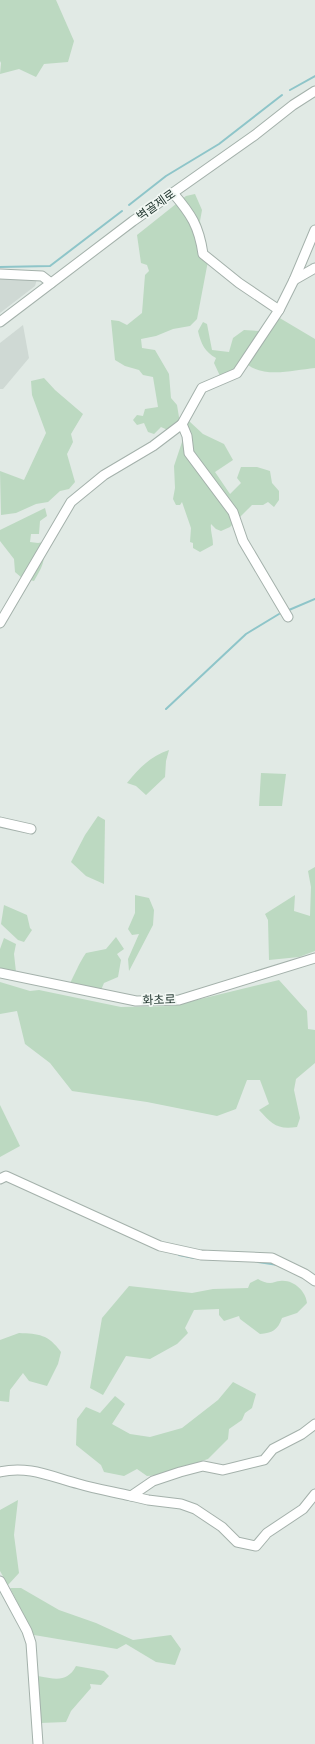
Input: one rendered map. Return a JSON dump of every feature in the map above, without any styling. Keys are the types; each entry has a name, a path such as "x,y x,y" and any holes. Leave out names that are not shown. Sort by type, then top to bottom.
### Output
{"street":[{"name":"벽골제로","path":"0,322 173,193 255,135 293,105 315,91"},
{"path":"173,193 189,212 200,235 204,254 239,283 279,310"},
{"path":"0,623 71,502 104,475 153,446 182,424 202,388 237,373 279,310 294,280 315,230"},
{"path":"294,280 315,268"},
{"path":"0,274 42,276 51,283"},
{"path":"182,424 187,436 189,453 233,512 243,542 281,608 288,616"},
{"path":"0,822 31,830"},
{"name":"화초로","path":"0,973 136,1002 179,1000 315,958"},
{"path":"0,1179 6,1176 160,1246 201,1255 272,1258 305,1274 315,1281"},
{"path":"131,1496 153,1481 180,1472 203,1466 223,1470 264,1460 273,1449 302,1434 315,1424"},
{"path":"0,1472 26,1470 148,1500 181,1504 195,1509 222,1527 237,1542 256,1546 266,1533 303,1509 315,1494"},
{"path":"0,1581 27,1631 31,1643 38,1744"}],"shaded area":[{"path":"0,279 37,279 35,286 0,313"},
{"path":"23,325 29,358 3,389 0,389 0,343"}],"green space":[{"path":"0,0 56,0 74,41 68,62 44,64 36,77 19,69 0,74"},
{"path":"195,194 202,210 200,221 208,261 197,319 190,326 173,329 156,336 141,339 142,348 155,350 169,374 171,398 177,405 180,423 170,431 161,427 154,434 148,432 144,423 137,425 133,420 137,415 143,416 145,409 158,407 153,377 143,375 139,370 125,366 115,360 111,320 119,321 127,325 142,313 145,275 149,271 147,265 141,263 137,235 186,196"},
{"path":"278,317 315,339 315,368 272,372 255,369 248,365"},
{"path":"203,322 207,324 212,350 229,352 233,338 244,330 259,331 234,370 220,376 214,363 216,358 206,350 199,336 198,331"},
{"path":"44,378 55,390 83,414 71,434 73,442 67,454 75,482 69,489 60,491 48,502 36,504 16,513 1,515 0,471 24,480 46,433 32,395 31,381"},
{"path":"189,421 203,434 224,444 233,460 215,472 230,494 241,483 237,478 241,467 257,467 270,471 272,483 279,491 279,500 274,507 268,502 263,505 252,505 230,527 221,531 216,529 211,524 213,545 200,552 193,548 193,543 190,542 191,528 182,502 180,505 176,505 173,499 175,488 174,466"},
{"path":"45,508 47,516 40,521 39,534 31,534 30,542 43,542 44,548 43,563 34,581 22,578 15,572 14,559 0,541 0,530"},
{"path":"169,750 166,761 165,777 146,795 136,786 127,783 146,763 157,755"},
{"path":"261,773 286,774 282,806 259,806"},
{"path":"98,816 105,820 104,884 86,876 71,862 85,835"},
{"path":"315,867 315,951 299,957 269,960 268,920 265,914 295,895 294,911 310,916 311,887 308,871"},
{"path":"135,895 149,898 154,910 153,925 129,971 128,959 139,934 132,935 128,929 135,913"},
{"path":"4,905 27,915 30,928 32,930 24,942 18,940 1,924"},
{"path":"116,937 124,949 117,954 121,960 118,977 104,983 101,990 69,985 86,953 106,949"},
{"path":"4,938 16,944 14,954 16,972 0,969 0,949"},
{"path":"279,980 307,1011 308,1029 315,1030 315,1063 296,1079 294,1090 300,1118 297,1127 290,1128 275,1125 259,1110 269,1104 260,1080 247,1080 236,1109 217,1116 147,1102 72,1091 50,1063 25,1044 17,1011 0,1014 0,982 30,991 39,990 121,1007 172,1006"},
{"path":"0,1105 20,1146 0,1157"},
{"path":"258,1279 268,1283 279,1281 290,1282 301,1290 307,1303 297,1313 282,1318 279,1325 274,1330 268,1333 260,1334 240,1319 239,1316 224,1321 219,1315 219,1309 194,1310 185,1328 188,1333 177,1344 150,1359 126,1356 103,1395 90,1388 102,1318 129,1286 192,1293 213,1289 248,1288 250,1283"},
{"path":"19,1333 38,1335 47,1338 61,1352 58,1364 47,1386 29,1381 23,1373 10,1390 9,1402 0,1401 0,1340"},
{"path":"233,1382 256,1394 252,1408 245,1413 242,1420 229,1429 228,1439 208,1459 158,1475 147,1476 137,1469 124,1476 104,1472 101,1465 76,1445 77,1419 86,1407 100,1413 115,1396 125,1404 112,1424 130,1434 150,1437 182,1428 218,1400"},
{"path":"18,1500 14,1535 19,1573 8,1585 0,1571 0,1510"},
{"path":"10,1588 21,1588 59,1610 96,1623 133,1640 171,1635 181,1649 175,1665 156,1662 126,1644 117,1649 34,1635"},
{"path":"76,1666 104,1671 109,1676 101,1685 90,1684 91,1688 71,1711 66,1722 40,1723 38,1676 55,1679 65,1677 69,1675"}],"waterway":[{"path":"290,90 315,76"},
{"path":"129,205 166,176 219,144 282,95"},
{"path":"0,267 50,266 122,211"},
{"path":"289,610 315,599"},
{"path":"166,709 246,634 279,614"},
{"path":"179,1255 194,1258"},
{"path":"258,1262 278,1265"}]}
